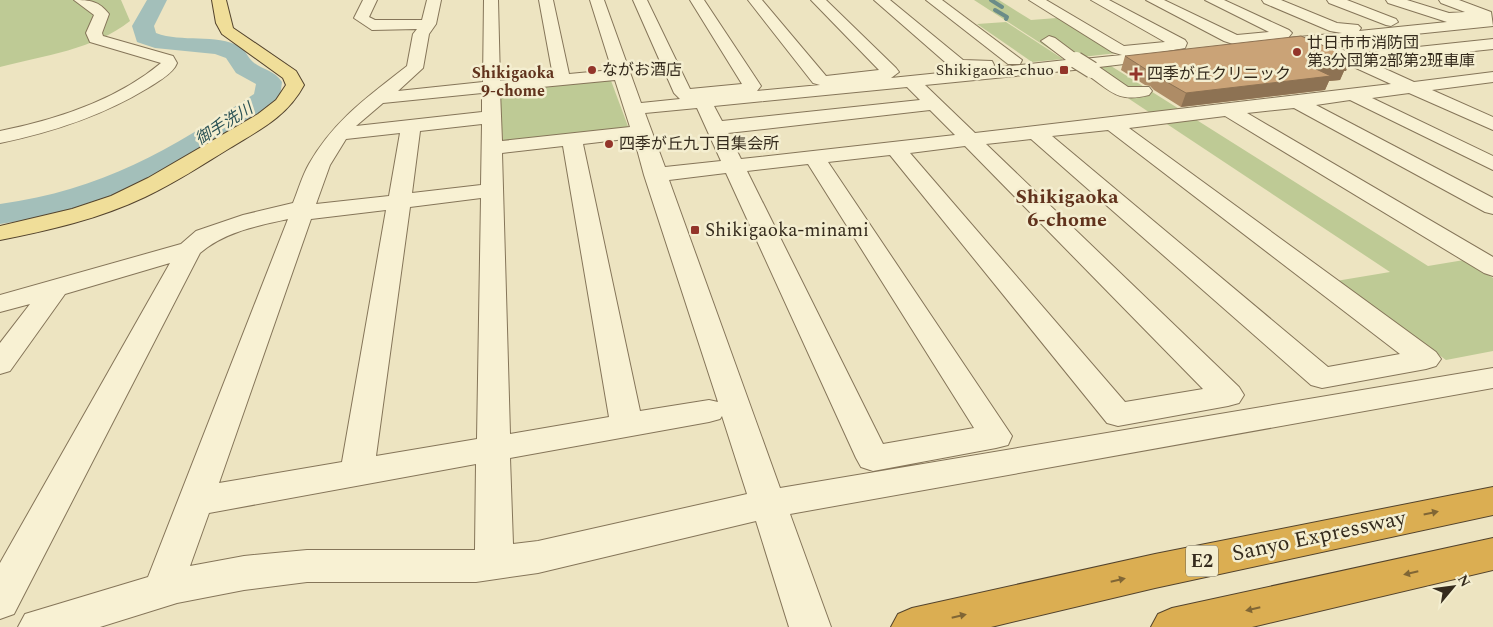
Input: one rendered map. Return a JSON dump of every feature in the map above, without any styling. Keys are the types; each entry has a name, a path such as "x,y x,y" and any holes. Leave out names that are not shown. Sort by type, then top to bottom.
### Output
{"highway":[{"name":"Sanyo Expressway","path":"912,627 1155,571 1493,501"},
{"path":"1172,627 1493,554"}],"main road":[{"path":"0,233 52,224 106,205 155,184 257,123 290,96 295,85 290,75 227,31 223,23 219,0"}],"street":[{"path":"0,137 51,125 80,115 167,67 169,63 162,58 96,39 94,32 102,14 95,6 81,0"},
{"path":"370,0 361,18 372,25 431,12"},
{"path":"491,0 494,563"},
{"path":"546,0 562,80"},
{"path":"597,0 623,74 633,121 655,175 810,627"},
{"path":"640,0 683,93 686,95 750,88 752,86 697,0"},
{"path":"755,0 819,79 826,81 890,72 818,0"},
{"path":"881,0 959,65 966,67 1014,60 933,0"},
{"path":"1036,0 1118,49 1126,51 1178,45 1179,43 1098,0"},
{"path":"1153,0 1236,40 1282,35 1284,33 1212,0"},
{"path":"1269,0 1335,28 1343,29 1392,24 1334,0"},
{"path":"1393,0 1448,18 1486,15 1446,0"},
{"path":"162,591 320,165 339,134 353,118 415,68 420,34 431,12"},
{"path":"1222,50 1493,22"},
{"path":"1310,41 1493,124"},
{"path":"1049,42 1125,93 1143,91 1112,70"},
{"path":"1350,59 1493,44"},
{"path":"492,148 572,139 633,121 911,81 1193,53"},
{"path":"378,98 623,74"},
{"path":"655,175 1112,124 1493,77"},
{"path":"1471,80 1493,90"},
{"path":"895,148 1118,415 1228,395 911,81"},
{"path":"1353,95 1493,164"},
{"path":"1297,102 1493,207"},
{"path":"814,158 996,436 873,458 711,118 934,104"},
{"path":"1228,110 1493,268"},
{"path":"339,134 492,117"},
{"path":"1035,132 1322,378 1426,359 1112,124"},
{"path":"357,473 411,126"},
{"path":"572,139 627,425"},
{"path":"0,600 190,249 205,236 251,220 303,210 492,190"},
{"path":"0,304 190,249"},
{"path":"0,364 56,287"},
{"path":"39,627 162,591 244,573 307,566 476,566 538,557 768,504 1493,378"},
{"path":"195,501 709,411"}],"green space":[{"path":"0,0 121,0 130,21 116,31 85,45 0,67"},
{"path":"974,0 999,0 1031,20 1057,18 1117,53 1065,59"},
{"path":"1006,22 1063,59 1032,62 977,24"},
{"path":"1111,66 1428,266 1464,260 1493,278 1493,351 1446,360 1336,281 1390,272 1084,69"},
{"path":"610,78 629,129 503,144 499,89"}],"building":[{"path":"1301,36 1352,58 1332,60 1346,66 1316,69 1331,76 1186,93 1158,77 1155,72 1150,72 1125,56"}],"waterway":[{"name":"御手洗川","path":"0,214 58,204 115,186 195,145 267,97 269,82 261,75 245,68 234,53 219,47 155,41 145,37 143,26 157,0"},
{"path":"991,0 1002,7"},
{"path":"995,10 1007,17 1006,19"}],"place":[{"name":"廿日市市消防団 第3分団第2部第2班車庫","path":"1297,52"},
{"name":"ながお酒店","path":"592,70"},
{"name":"Shikigaoka-chuo","path":"1064,70"},
{"name":"四季が丘クリニック","path":"1136,74"},
{"name":"四季が丘九丁目集会所","path":"609,144"},
{"name":"Shikigaoka-minami","path":"695,230"}],"district":[{"name":"Shikigaoka 9-chome","path":"513,82"},
{"name":"Shikigaoka 6-chome","path":"1067,208"}]}
